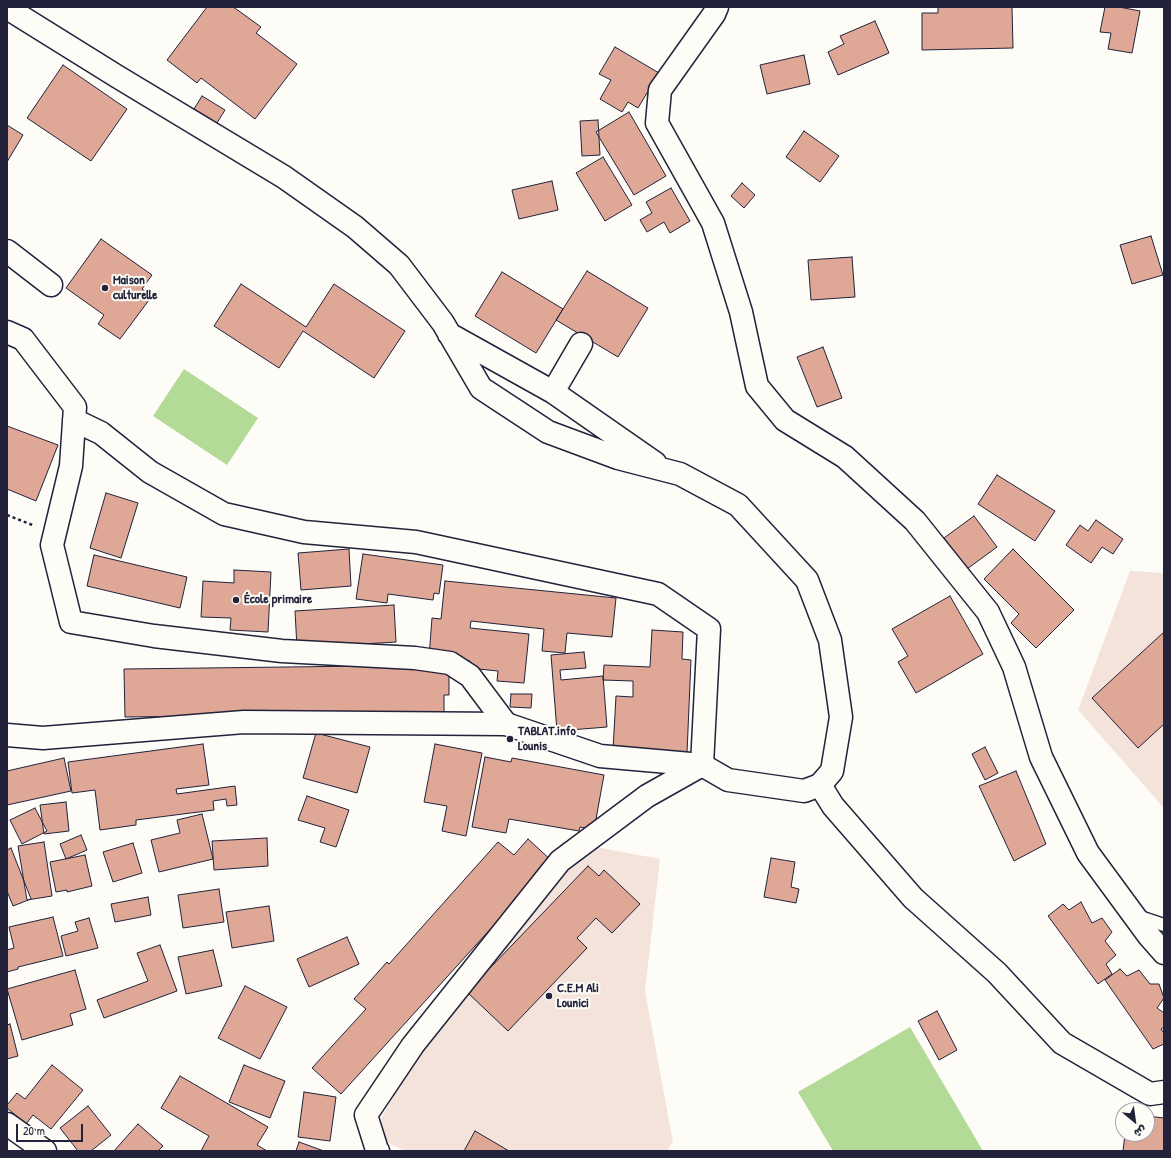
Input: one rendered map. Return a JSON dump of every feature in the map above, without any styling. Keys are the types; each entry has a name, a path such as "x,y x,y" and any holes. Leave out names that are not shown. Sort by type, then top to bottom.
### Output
{"street":[{"path":"717,7 714,14 660,90 657,123 713,223 740,312 757,386 785,420 845,457 915,521 988,612 1014,667 1040,757 1088,853 1149,936 1164,953"},
{"path":"7,8 284,177 354,227 399,265 443,323 481,388 548,432 618,458 680,474 738,505 807,580 830,640 841,717 832,772 820,785 804,791 728,780 702,765 600,756 506,724 244,722 42,738 7,735"},
{"path":"7,251 51,285"},
{"path":"7,332 23,338 75,407 71,466 52,545 71,622 154,636 282,651 415,658 450,663 470,676 506,724"},
{"path":"449,334 552,392 668,471"},
{"path":"552,392 581,344"},
{"path":"74,420 101,433 150,472 224,514 304,532 416,542 658,594 709,629 702,765"},
{"path":"378,1151 376,1150 366,1116 413,1046 560,861 647,796 702,765"},
{"path":"820,785 833,806 913,898 997,973 1062,1043 1150,1094 1164,1092"},
{"path":"7,1124 45,1151"}],"lane":[{"path":"1133,914 1164,925"}],"path":[{"path":"7,515 55,533"}],"shaded area":[{"path":"1130,571 1164,573 1164,808 1078,710"},
{"name":"C.E.M Ali Lounici","path":"563,841 660,859 645,991 673,1142 667,1151 405,1151 372,1135 447,1001"}],"green space":[{"path":"184,369 258,418 227,465 153,416"},
{"path":"910,1027 983,1151 833,1151 798,1092"}],"building":[{"path":"207,7 233,7 261,27 256,33 297,64 255,119 201,78 197,83 167,60"},
{"path":"938,7 1012,7 1013,48 922,50 922,13 938,13"},
{"path":"1105,7 1119,7 1140,11 1132,53 1108,49 1111,33 1100,32"},
{"path":"875,21 889,53 838,75 828,52 844,44 840,36"},
{"path":"615,47 659,73 638,108 628,102 622,112 600,99 611,80 599,74"},
{"path":"804,55 810,84 767,94 760,65"},
{"path":"63,65 127,109 91,161 27,118"},
{"path":"202,96 225,110 217,123 194,109"},
{"path":"629,112 666,176 634,195 596,132"},
{"path":"598,120 600,155 582,156 580,121"},
{"path":"7,125 23,135 7,162"},
{"path":"804,131 839,156 820,182 786,157"},
{"path":"603,157 632,205 605,221 576,173"},
{"path":"552,181 558,210 519,219 512,190"},
{"path":"742,183 755,195 744,208 731,196"},
{"path":"671,188 690,221 670,233 664,222 647,232 640,220 652,213 646,202"},
{"path":"1151,236 1163,275 1132,284 1120,245"},
{"name":"Maison culturelle","path":"101,239 152,275 142,289 152,296 120,339 98,324 104,315 66,288"},
{"path":"852,257 855,297 811,300 808,260"},
{"path":"587,271 648,308 618,357 556,320"},
{"path":"502,272 563,309 536,353 475,316"},
{"path":"241,284 306,327 334,284 405,331 374,378 303,331 279,368 214,326"},
{"path":"823,347 842,398 817,407 797,357"},
{"path":"7,426 58,445 36,501 7,489"},
{"path":"997,475 1055,511 1035,541 978,504"},
{"path":"106,493 138,503 121,558 90,548"},
{"path":"974,516 997,547 967,569 944,538"},
{"path":"1096,520 1123,539 1113,554 1102,547 1091,563 1066,545 1080,525 1088,531"},
{"path":"349,549 351,586 301,590 298,553"},
{"path":"1013,549 1074,610 1036,648 1011,623 1019,614 984,579"},
{"path":"363,554 443,565 439,594 434,593 433,600 388,594 387,603 356,599"},
{"path":"94,555 187,577 180,608 87,586"},
{"name":"École primaire","path":"234,570 271,572 268,632 230,630 231,618 201,617 203,581 234,583"},
{"path":"445,581 616,598 612,637 567,633 565,653 542,651 544,629 471,621 470,628 529,634 524,683 497,681 498,671 469,668 470,661 429,657 432,618 441,619"},
{"path":"950,596 983,654 916,693 898,662 908,656 892,629"},
{"path":"394,605 396,642 297,648 295,611"},
{"path":"652,630 683,632 682,659 691,660 687,753 613,750 616,696 633,697 633,681 603,680 604,665 650,667"},
{"path":"1164,632 1164,724 1138,748 1092,698"},
{"path":"584,652 586,668 560,670 561,680 603,676 607,727 557,731 551,655"},
{"path":"449,665 449,695 444,695 444,713 125,717 124,669"},
{"path":"511,694 532,694 531,708 510,707"},
{"path":"316,733 370,747 357,793 303,778"},
{"path":"203,744 209,785 176,789 177,794 235,786 237,805 227,806 226,799 213,801 214,810 136,820 136,825 100,830 95,790 72,793 68,762"},
{"path":"435,744 482,753 466,836 442,831 447,806 424,802"},
{"path":"985,747 998,773 985,780 972,754"},
{"path":"485,757 511,762 512,758 604,775 594,830 580,827 579,831 509,819 506,833 472,827"},
{"path":"64,758 71,791 7,805 7,771"},
{"path":"1016,771 1046,844 1014,861 979,786"},
{"path":"307,796 349,810 336,847 320,842 325,828 298,820"},
{"path":"66,802 69,831 44,834 40,805"},
{"path":"35,808 47,831 22,844 10,820"},
{"path":"202,814 213,859 159,872 151,840 180,833 177,820"},
{"path":"81,835 87,850 66,859 60,844"},
{"path":"267,838 268,866 214,870 212,841"},
{"path":"528,839 552,861 341,1094 312,1068 366,1009 354,999 387,962 389,964 498,842 514,855"},
{"path":"44,842 52,896 27,900 18,846"},
{"path":"133,843 142,873 113,882 103,852"},
{"path":"11,848 31,899 13,906 7,891 7,850"},
{"path":"85,855 92,886 67,892 67,890 56,892 50,862"},
{"path":"771,858 795,862 791,887 799,889 796,903 764,897"},
{"path":"588,866 599,876 604,870 640,904 612,933 596,918 577,938 587,948 508,1031 467,992"},
{"path":"219,889 224,922 183,928 178,895"},
{"path":"148,897 151,915 115,922 111,904"},
{"path":"1081,902 1092,923 1102,918 1112,932 1105,941 1116,955 1106,964 1112,974 1098,984 1048,916 1063,904 1069,910"},
{"path":"269,906 274,941 232,948 226,912"},
{"path":"53,917 63,956 18,967 18,969 7,972 7,950 14,948 9,927"},
{"path":"89,918 98,948 66,956 61,936 78,931 75,922"},
{"path":"347,937 359,964 309,987 297,959"},
{"path":"160,945 177,991 104,1018 97,1000 148,981 137,953"},
{"path":"213,950 222,986 186,994 178,957"},
{"path":"1120,969 1127,976 1139,970 1150,984 1159,984 1164,998 1157,1008 1164,1013 1164,1027 1161,1029 1164,1033 1164,1044 1153,1049 1105,980"},
{"path":"75,970 86,1009 70,1014 73,1025 22,1040 7,989"},
{"path":"245,986 287,1007 260,1059 218,1038"},
{"path":"937,1011 957,1050 939,1060 918,1021"},
{"path":"10,1024 18,1056 7,1059 7,1025"},
{"path":"52,1065 83,1090 51,1129 33,1115 26,1124 7,1108 7,1105 17,1093 25,1099"},
{"path":"244,1065 285,1081 270,1118 229,1102"},
{"path":"180,1076 268,1127 257,1145 267,1151 201,1151 209,1136 161,1108"},
{"path":"304,1092 336,1097 330,1141 298,1137"},
{"path":"88,1106 111,1135 91,1151 78,1151 60,1128"},
{"path":"1155,1117 1164,1118 1164,1151 1123,1151 1124,1142 1155,1142"},
{"path":"138,1124 163,1146 158,1151 114,1151"},
{"path":"475,1131 509,1151 464,1151"},
{"path":"299,1142 324,1151 296,1151"}],"place":[{"name":"Maison culturelle","path":"105,288"},
{"name":"École primaire","path":"236,600"},
{"name":"TABLAT.info Lounis","path":"510,739"},
{"name":"C.E.M Ali Lounici","path":"549,996"}]}
